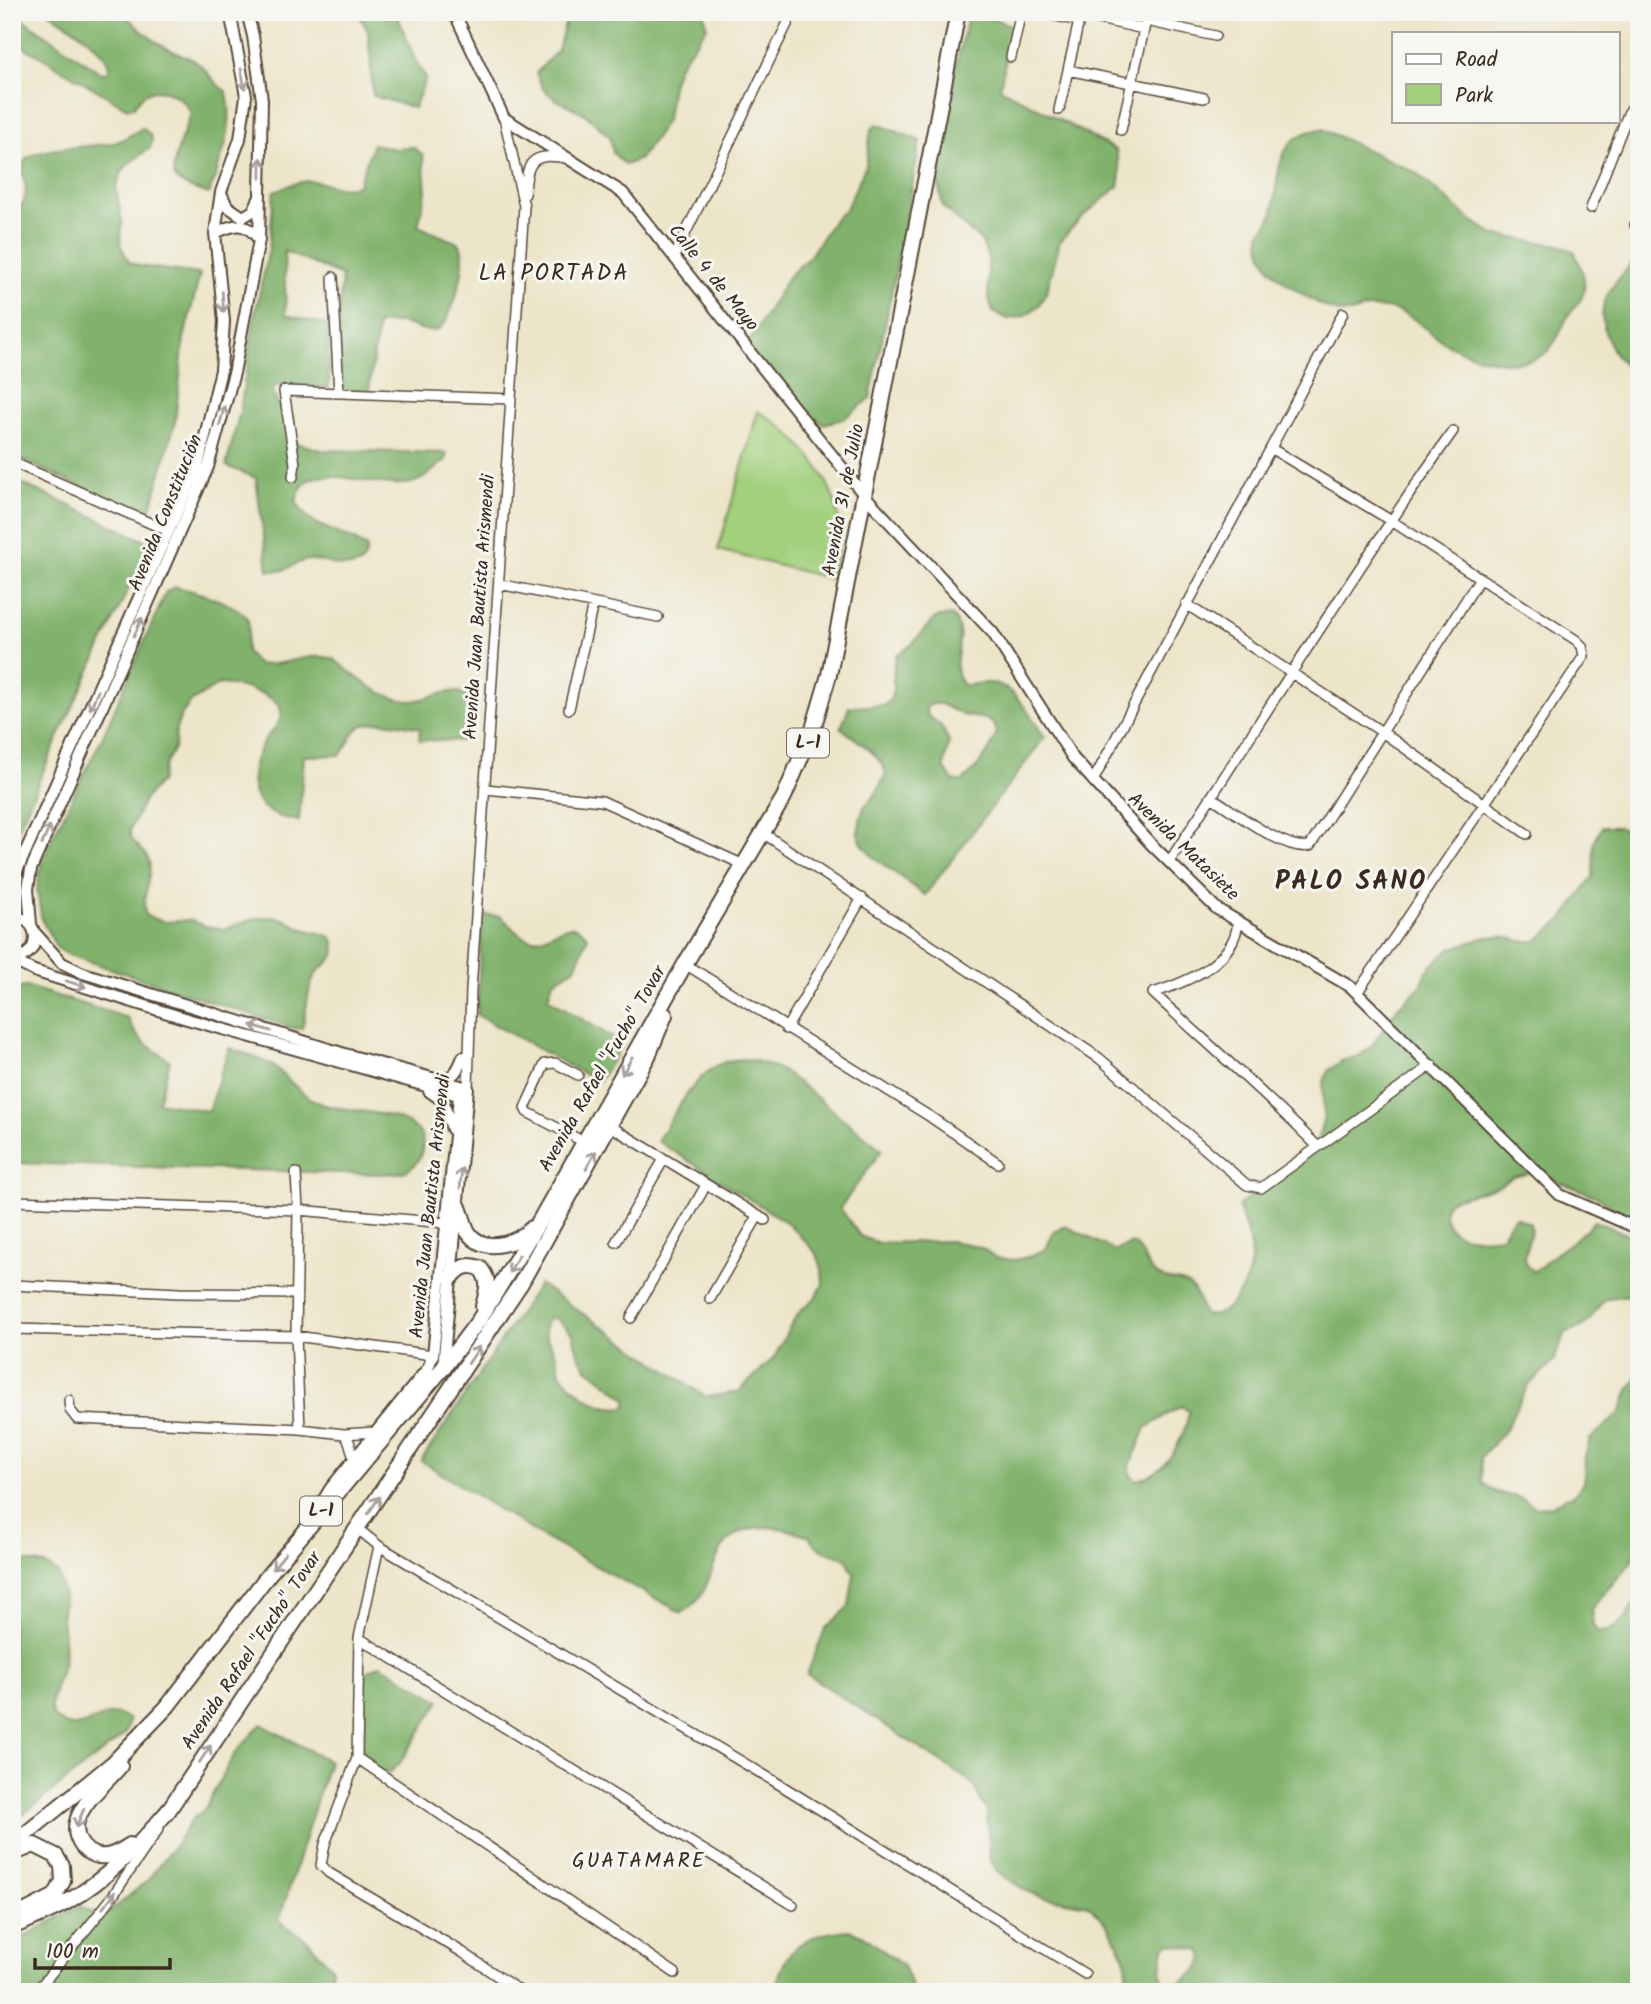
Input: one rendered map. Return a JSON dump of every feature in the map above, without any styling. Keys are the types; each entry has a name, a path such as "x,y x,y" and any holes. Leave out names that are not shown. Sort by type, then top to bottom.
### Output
{"main road":[{"name":"Avenida 31 de Julio","path":"685,964 793,778 821,705 958,12"},
{"name":"Avenida Rafael \"Fucho\" Tovar","path":"12,1927 66,1903 97,1881 131,1853 168,1811 521,1283 648,1056 685,964"},
{"name":"Avenida Rafael \"Fucho\" Tovar","path":"12,1845 113,1763 167,1707 304,1531 443,1368 479,1320 540,1220 685,964"},
{"path":"458,1205 469,1233 481,1244 500,1246 524,1236 540,1220"},
{"name":"L-1","path":"451,1278 457,1270 466,1265 474,1266 484,1273 489,1286 479,1320"},
{"path":"436,1412 443,1368"},
{"name":"L-1","path":"167,1707 79,1815 75,1828 78,1840 86,1851 98,1856 121,1852 168,1811"},
{"path":"12,1854 34,1845 47,1850 56,1856 62,1866 63,1881 55,1896 12,1918"}],"street":[{"name":"Avenida Constitución","path":"12,882 198,465 221,370 224,321 215,233 221,192 240,139 247,96 230,12"},
{"name":"Avenida Constitución","path":"34,929 28,889 32,869 208,467 234,373 259,240 261,195 262,100 247,12"},
{"path":"454,12 504,118"},
{"path":"674,257 793,12"},
{"path":"1011,57 1021,12"},
{"path":"1037,12 1146,21 1215,36"},
{"path":"1059,110 1080,16"},
{"path":"1121,130 1146,21"},
{"path":"1068,70 1204,98"},
{"path":"1591,208 1628,114 1631,109 1639,108"},
{"name":"Calle 4 de Mayo","path":"504,118 623,192 864,495"},
{"name":"Avenida Juan Bautista Arismendi","path":"504,118 524,206"},
{"name":"Avenida Juan Bautista Arismendi","path":"443,1368 458,1205 463,1092 528,166 541,156 568,158"},
{"path":"221,192 227,206 243,217 253,211 261,195"},
{"path":"215,233 233,224 242,225 252,230 259,240"},
{"path":"333,277 339,393"},
{"path":"1093,780 1343,313"},
{"path":"293,477 295,464 284,391 511,399"},
{"path":"1168,862 1390,520 1452,431"},
{"path":"1272,449 1390,520 1576,640 1582,646 1584,656 1357,993"},
{"path":"12,462 168,531"},
{"name":"Avenida Matasiete","path":"864,495 993,633 1073,758 1168,862 1217,909 1351,987 1560,1195 1639,1229"},
{"path":"1211,797 1287,844 1302,848 1310,846 1480,578"},
{"path":"499,584 658,617"},
{"path":"569,709 593,604"},
{"path":"1185,604 1382,732 1527,834"},
{"path":"486,789 602,801 744,865"},
{"path":"763,833 1099,1058 1247,1185 1261,1188 1432,1065"},
{"path":"786,1029 862,898"},
{"path":"12,916 25,919 62,963 83,973 438,1081 463,1092"},
{"path":"1238,922 1230,947 1214,964 1175,985 1153,993 1266,1094 1318,1147"},
{"name":"L-1","path":"12,959 26,956 32,950 34,929"},
{"name":"L-1","path":"12,959 34,971 187,1018 421,1086 463,1092"},
{"path":"685,964 929,1116 998,1163"},
{"name":"Avenida Juan Bautista Arismendi","path":"304,1531 330,1489 428,1368 433,1355 454,1136 463,1092 463,1057 470,1009"},
{"path":"438,1081 449,1079 457,1072 463,1057"},
{"path":"578,1075 555,1063 545,1064 525,1108 527,1112 584,1142"},
{"name":"L-1","path":"421,1086 443,1101 454,1136"},
{"path":"610,1126 761,1218 710,1299"},
{"path":"617,1242 664,1159"},
{"path":"296,1173 296,1336 300,1429"},
{"path":"631,1318 706,1185"},
{"path":"12,1201 298,1210 446,1223"},
{"path":"12,1285 179,1293 296,1294"},
{"path":"12,1329 296,1336 433,1355"},
{"path":"69,1400 70,1410 77,1419 300,1429 344,1434 376,1432"},
{"path":"344,1434 354,1459"},
{"path":"358,1529 379,1546 785,1788 1084,1974"},
{"path":"379,1546 359,1637 357,1758 325,1844 321,1865 329,1873 462,1952 521,1992"},
{"path":"359,1637 793,1905"},
{"path":"357,1758 675,1973"},
{"name":"L-1","path":"36,1992 110,1900 152,1841 168,1811"}],"green space":[{"path":"12,12 101,73 109,72 108,63 96,46 49,12 122,12 153,40 203,67 226,91 230,117 226,143 209,194 190,188 175,177 176,156 191,114 184,102 165,91 152,91 140,98 134,107 127,108 12,40"},
{"path":"357,12 396,12 415,60 426,78 414,108 373,96 368,31"},
{"path":"571,12 704,12 707,27 678,67 667,118 640,159 625,165 613,153 610,137 585,114 555,99 543,89 536,73 558,50 566,20"},
{"path":"969,12 976,12 1012,26 1000,88 1116,150 1120,170 1119,186 1082,217 1060,241 1047,291 1039,305 1025,316 1008,319 993,312 988,294 988,258 982,242 943,207 936,173 943,157 943,119"},
{"path":"877,124 920,141 870,399 843,419 824,424 802,411 747,346 788,277 810,256 833,221 846,209 866,165 871,130"},
{"path":"143,128 151,136 150,148 127,165 116,188 122,222 120,244 129,262 139,266 200,274 184,338 175,423 148,518 12,455 12,209 23,204 25,197 22,171 24,162 29,157 51,150 117,142"},
{"path":"1322,129 1415,172 1466,216 1494,235 1559,245 1574,251 1583,274 1584,291 1552,346 1533,360 1491,360 1449,345 1413,318 1395,310 1371,308 1348,313 1327,308 1274,273 1264,257 1260,235 1272,214 1282,158 1295,139 1307,132"},
{"path":"373,144 396,149 413,147 423,155 426,192 418,226 460,244 462,252 461,277 451,310 437,330 428,331 400,323 378,324 369,390 350,392 341,386 338,318 342,276 284,251 286,315 329,325 329,388 279,384 273,388 275,398 293,418 296,443 321,450 447,453 446,460 424,478 403,484 333,477 311,479 301,488 296,501 302,511 318,524 367,548 365,558 356,566 350,567 311,560 299,562 282,571 268,570 256,478 226,466 240,411 254,319 269,249 274,191 307,181 344,188 358,185"},
{"path":"1639,255 1639,372 1616,355 1602,318 1603,307 1612,287"},
{"path":"758,411 774,421 802,447 824,478 832,495 840,531 831,579 718,550"},
{"path":"12,479 150,543 12,843"},
{"path":"175,587 214,598 243,613 249,626 246,651 257,664 276,664 314,657 334,659 360,680 389,696 410,701 446,692 462,693 468,698 471,708 467,741 419,740 420,728 377,722 368,723 355,731 340,755 304,756 299,821 273,814 263,807 253,789 253,768 260,747 281,716 280,708 275,702 257,692 219,684 191,702 181,715 176,729 175,746 164,767 161,781 144,800 130,830 131,838 149,861 144,909 146,916 166,922 191,920 207,927 224,929 256,918 272,917 287,920 302,929 333,939 335,954 317,972 312,982 302,1028 295,1029 69,955 57,948 42,921 37,891 39,874 52,838 101,740 166,592"},
{"path":"951,615 957,623 959,640 956,668 963,685 988,683 1004,687 1018,699 1045,737 925,895 872,856 861,842 858,833 864,807 876,794 886,773 873,754 841,728 849,707 885,705 890,700 897,655 911,645 935,618","holes":["941,704 963,715 986,719 993,724 997,732 983,759 962,781 953,781 944,767 949,741 941,726 927,715 926,707"]},
{"path":"1602,827 1619,827 1639,841 1639,1226 1597,1197 1536,1172 1513,1177 1499,1186 1454,1199 1448,1203 1444,1212 1451,1229 1457,1234 1473,1238 1501,1236 1515,1217 1530,1223 1525,1260 1533,1271 1576,1239 1594,1221 1639,1239 1639,1294 1608,1298 1582,1327 1566,1332 1553,1362 1528,1386 1504,1431 1481,1457 1482,1483 1496,1492 1520,1498 1535,1507 1552,1506 1574,1495 1584,1482 1585,1456 1590,1439 1620,1413 1629,1390 1639,1375 1639,1553 1591,1609 1593,1626 1598,1632 1612,1629 1623,1620 1639,1594 1639,1992 1123,1992 1127,1973 1125,1957 1100,1916 1088,1905 1042,1897 998,1873 990,1859 987,1811 971,1782 807,1674 825,1629 849,1606 854,1574 846,1558 824,1551 809,1536 797,1532 772,1527 748,1529 728,1541 717,1558 702,1593 696,1602 682,1613 546,1539 421,1461 539,1284 706,1397 738,1392 774,1358 792,1323 823,1285 817,1254 789,1224 657,1141 694,1085 708,1071 724,1062 742,1059 764,1063 789,1075 882,1150 840,1208 860,1236 877,1243 950,1241 982,1248 996,1258 1014,1260 1046,1249 1053,1233 1066,1226 1115,1251 1132,1243 1158,1276 1190,1286 1205,1315 1222,1311 1237,1297 1250,1269 1250,1246 1238,1206 1315,1148 1324,1117 1323,1085 1328,1071 1342,1061 1359,1056 1372,1046 1397,1008 1421,986 1427,971 1452,948 1486,937 1504,936 1520,941 1536,941 1563,919 1593,877 1594,842","holes":["556,1318 573,1334 578,1354 586,1367 627,1399 626,1407 598,1404 581,1394 560,1374 558,1359 545,1329 548,1319","1182,1406 1189,1412 1178,1444 1165,1464 1147,1477 1136,1480 1130,1474 1130,1466 1146,1428","1170,1944 1201,1950 1204,1957 1188,1978 1169,1984 1163,1982 1161,1972 1164,1948"]},
{"path":"482,915 500,916 526,938 538,939 566,927 581,930 588,937 575,968 553,982 548,998 623,1044 598,1082 477,1015"},
{"path":"28,987 128,1018 139,1038 170,1061 158,1102 208,1111 229,1048 273,1066 305,1095 325,1105 391,1117 407,1123 419,1131 423,1144 418,1160 405,1171 375,1174 12,1163 12,988"},
{"path":"12,1559 45,1565 58,1573 62,1587 65,1654 51,1702 54,1717 68,1725 77,1726 113,1714 129,1720 124,1735 12,1823"},
{"path":"381,1665 440,1701 399,1764 389,1773 373,1769 366,1758 359,1725 362,1678 368,1671"},
{"path":"261,1724 329,1761 279,1921 309,1942 332,1968 329,1992 12,1992 12,1943 80,1906 102,1917 146,1882 193,1818 204,1810 235,1753"},
{"path":"849,1930 864,1936 903,1966 914,1992 771,1992 794,1949 819,1935"}],"district":[{"name":"LA PORTADA","path":"554,274"},
{"name":"PALO SANO","path":"1351,882"},
{"name":"GUATAMARE","path":"639,1861"}]}
